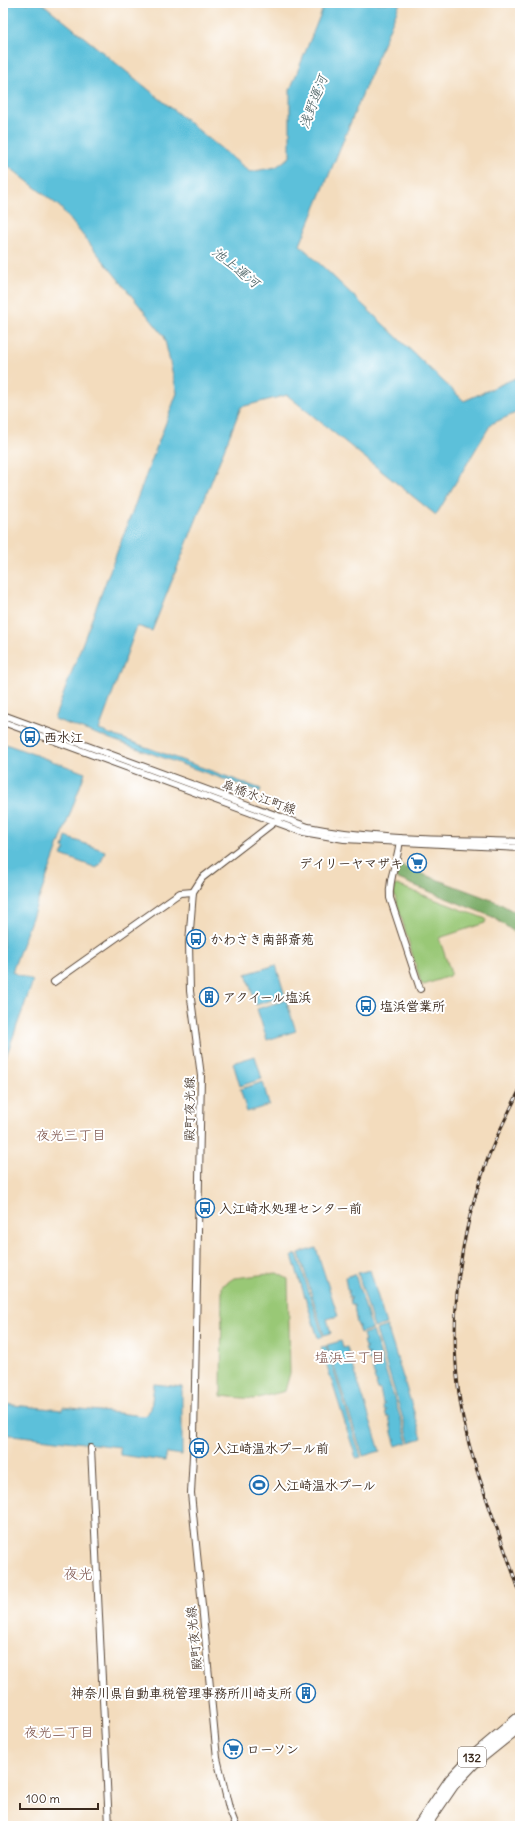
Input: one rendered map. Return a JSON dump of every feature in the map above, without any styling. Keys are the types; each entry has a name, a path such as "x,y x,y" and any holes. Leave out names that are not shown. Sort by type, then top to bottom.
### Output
{"highway":[{"name":"132","path":"426,1826 434,1806 450,1779 470,1758 520,1716"},
{"name":"132","path":"418,1826 434,1806 474,1764 520,1727"}],"street":[{"name":"皐橋水江町線","path":"3,716 281,817 324,830 376,838"},
{"name":"皐橋水江町線","path":"3,722 303,832 324,836 400,840 520,842"},
{"path":"54,982 180,893 193,892 202,878 281,817"},
{"path":"420,989 390,898 389,886 398,857 400,840 520,848"},
{"name":"殿町夜光線","path":"193,892 189,943 190,991 201,1076 194,1445 191,1493 217,1758 229,1808 236,1826"},
{"path":"91,1448 110,1826"}],"green space":[{"path":"401,866 497,902 520,915 520,936 493,917 396,878"},
{"path":"397,885 486,919 485,923 439,938 451,973 449,976 424,985 421,983 394,893 394,886"},
{"path":"277,1273 288,1279 290,1373 285,1391 254,1399 221,1396 222,1286 234,1278"}],"water":[{"path":"3,3 42,3 250,172 276,167 290,157 290,90 325,3 400,3 300,245 464,401 520,376 520,411 491,424 436,515 287,395 241,407 152,631 137,626 99,730 261,789 260,792 54,719 177,393 164,336 60,207 3,162"},
{"path":"3,743 85,773 12,972 33,981 3,1065"},
{"path":"66,837 105,851 100,865 98,865 97,868 61,855 65,849 63,848"},
{"path":"276,965 285,996 256,1005 246,974"},
{"path":"286,1000 296,1031 267,1040 257,1009"},
{"path":"255,1056 262,1079 240,1086 233,1063"},
{"path":"263,1082 269,1105 247,1112 240,1089"},
{"path":"316,1248 338,1316 327,1319 331,1333 324,1335 299,1253"},
{"path":"297,1254 323,1337 318,1338 292,1256"},
{"path":"370,1270 386,1324 374,1328 358,1273"},
{"path":"355,1274 372,1329 360,1333 358,1327 360,1326 358,1326 356,1320 358,1319 356,1319 354,1305 351,1305 350,1299 352,1298 349,1298 348,1292 350,1291 347,1290 345,1277"},
{"path":"387,1326 422,1438 410,1442 376,1330"},
{"path":"373,1331 408,1442 396,1446 394,1440 396,1439 394,1439 392,1433 393,1431 392,1432 389,1417 387,1417 385,1412 387,1410 384,1410 383,1405 385,1404 383,1404 380,1389 378,1390 376,1384 378,1383 374,1377 376,1376 374,1375 371,1361 369,1361 367,1355 370,1354 367,1354 365,1348 367,1348 365,1347 363,1341 365,1341 363,1334"},
{"path":"341,1341 343,1348 347,1347 380,1451 363,1456 327,1345"},
{"path":"326,1346 361,1457 356,1458 321,1347"},
{"path":"154,1384 182,1387 182,1455 167,1453 165,1461 120,1455 120,1447 3,1434 3,1404 62,1410 63,1407 144,1416 151,1409"}],"railway":[{"path":"520,1089 499,1132 476,1192 460,1263 456,1300 455,1336 461,1408 469,1444 520,1593"}],"place":[{"name":"西水江","path":"30,737"},
{"name":"デイリーヤマザキ","path":"417,863"},
{"name":"かわさき南部斎苑","path":"196,939"},
{"name":"アクイール塩浜","path":"209,997"},
{"name":"塩浜営業所","path":"366,1006"},
{"name":"入江崎水処理センター前","path":"205,1208"},
{"name":"入江崎温水プール前","path":"199,1448"},
{"name":"入江崎温水プール","path":"259,1485"},
{"name":"神奈川県自動車税管理事務所川崎支所","path":"306,1693"},
{"name":"ローソン","path":"233,1749"}],"district":[{"name":"夜光三丁目","path":"71,1135"},
{"name":"塩浜三丁目","path":"350,1357"},
{"name":"夜光","path":"78,1573"},
{"name":"夜光二丁目","path":"59,1732"}],"water label":[{"name":"浅野運河","path":"313,102"},
{"name":"池上運河","path":"236,267"}]}
